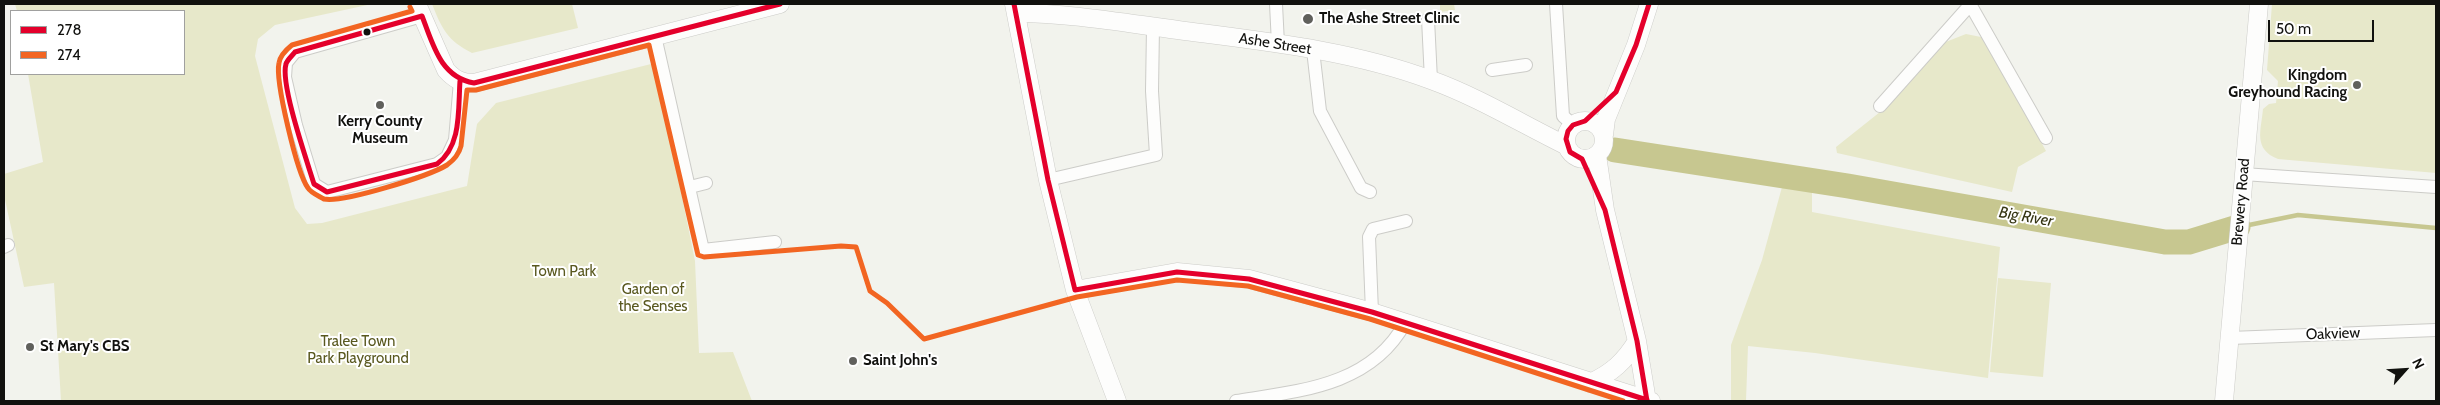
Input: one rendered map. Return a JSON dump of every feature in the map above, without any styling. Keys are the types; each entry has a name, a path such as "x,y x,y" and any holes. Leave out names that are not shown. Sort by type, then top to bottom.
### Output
{"main road":[{"path":"420,10 446,70 460,81 474,83 780,4"},
{"path":"1616,92 1573,131 1570,152 1589,157 1602,150 1606,119 1636,45 1649,4"},
{"name":"Brewery Road","path":"2224,401 2259,4"},
{"path":"1015,8 1048,180 1076,290 1117,401"},
{"name":"Ashe Street","path":"1015,8 1278,44 1394,67 1431,80 1521,124 1573,131"},
{"path":"1573,131 1599,127 1604,135"},
{"path":"1076,290 1177,272 1249,279 1372,312 1648,401 1637,341 1589,157"},
{"path":"1590,383 1604,377 1618,366 1637,341"}],"street":[{"path":"1276,4 1278,44"},
{"path":"1556,4 1563,116 1573,131"},
{"path":"1880,106 1970,5 2046,138"},
{"path":"420,10 370,32 295,52 286,63 285,77 296,125 314,184 327,192 437,164 446,157 454,140 460,81"},
{"path":"1428,19 1431,80"},
{"path":"1048,180 1153,158 1156,155 1152,91 1153,26"},
{"path":"655,36 703,250 775,242"},
{"path":"1313,50 1320,111 1360,188 1370,192"},
{"path":"1492,70 1526,66"},
{"path":"2243,174 2436,186"},
{"path":"690,186 706,183"},
{"path":"1372,312 1369,236 1373,229 1406,222"},
{"path":"1236,401 1312,390 1362,370 1397,337 1405,323"},
{"name":"Oakview","path":"2230,338 2436,330"}],"green space":[{"name":"Town Park","path":"15,4 372,4 275,25 258,39 255,56 295,208 307,224 322,223 467,186 477,124 496,103 655,63 695,261 699,353 733,352 752,401 61,401 54,283 24,287 4,195 4,174 43,162 28,75 185,75 185,10 17,10"},
{"path":"432,4 572,4 578,28 472,53 446,33"},
{"path":"1440,4 1454,4 1455,10 1440,12"},
{"name":"Kingdom Greyhound Racing","path":"2272,4 2436,4 2436,173 2278,159 2265,150 2260,138 2263,109 2269,104 2276,103 2278,81 2267,70"},
{"path":"1966,34 1981,37 1990,49 2046,151 2018,167 2012,192 1837,153 1836,147 1885,108 1943,43"},
{"path":"1782,187 1812,192 1812,212 2000,247 1988,378 1815,353 1748,346 1746,401 1731,401 1731,345 1762,260"},
{"path":"1998,278 2051,283 2043,377 1990,372"}],"waterway":[{"name":"Big River","path":"1615,150 1848,186 2165,242 2189,242 2238,227"},
{"name":"Big River","path":"2244,226 2298,215 2436,228"}],"transit line":[{"name":"278","path":"460,81 455,137 451,147 437,164 327,192 314,184 295,123 287,88 286,64 295,52 422,16 439,58 453,74 462,80 474,83 780,4"},
{"name":"278","path":"1014,4 1048,180 1075,290"},
{"name":"278","path":"1647,401 1637,341 1605,210 1582,159 1570,152 1566,139 1568,131 1573,125 1585,121 1616,92 1636,45 1649,4"},
{"name":"274","path":"410,7 412,11 292,45 281,58 279,63 280,88 298,165 308,188 324,199 349,197 386,188 423,176 450,163 458,154 461,146 467,90 476,90 649,45 698,255 704,257 841,246 856,247 870,291 887,303 924,339 1077,297 1177,280 1248,286 1370,319 1623,401"},
{"name":"278","path":"1075,290 1177,272 1249,279 1372,312 1647,400"}],"place":[{"name":"The Ashe Street Clinic","path":"1308,19"},
{"name":"Kingdom Greyhound Racing","path":"2357,85"},
{"name":"Kerry County Museum","path":"380,105"},
{"name":"St Mary's CBS","path":"30,347"},
{"name":"Saint John's","path":"853,361"}],"park label":[{"name":"Garden of the Senses","path":"653,298"},
{"name":"Tralee Town Park Playground","path":"358,350"}]}
